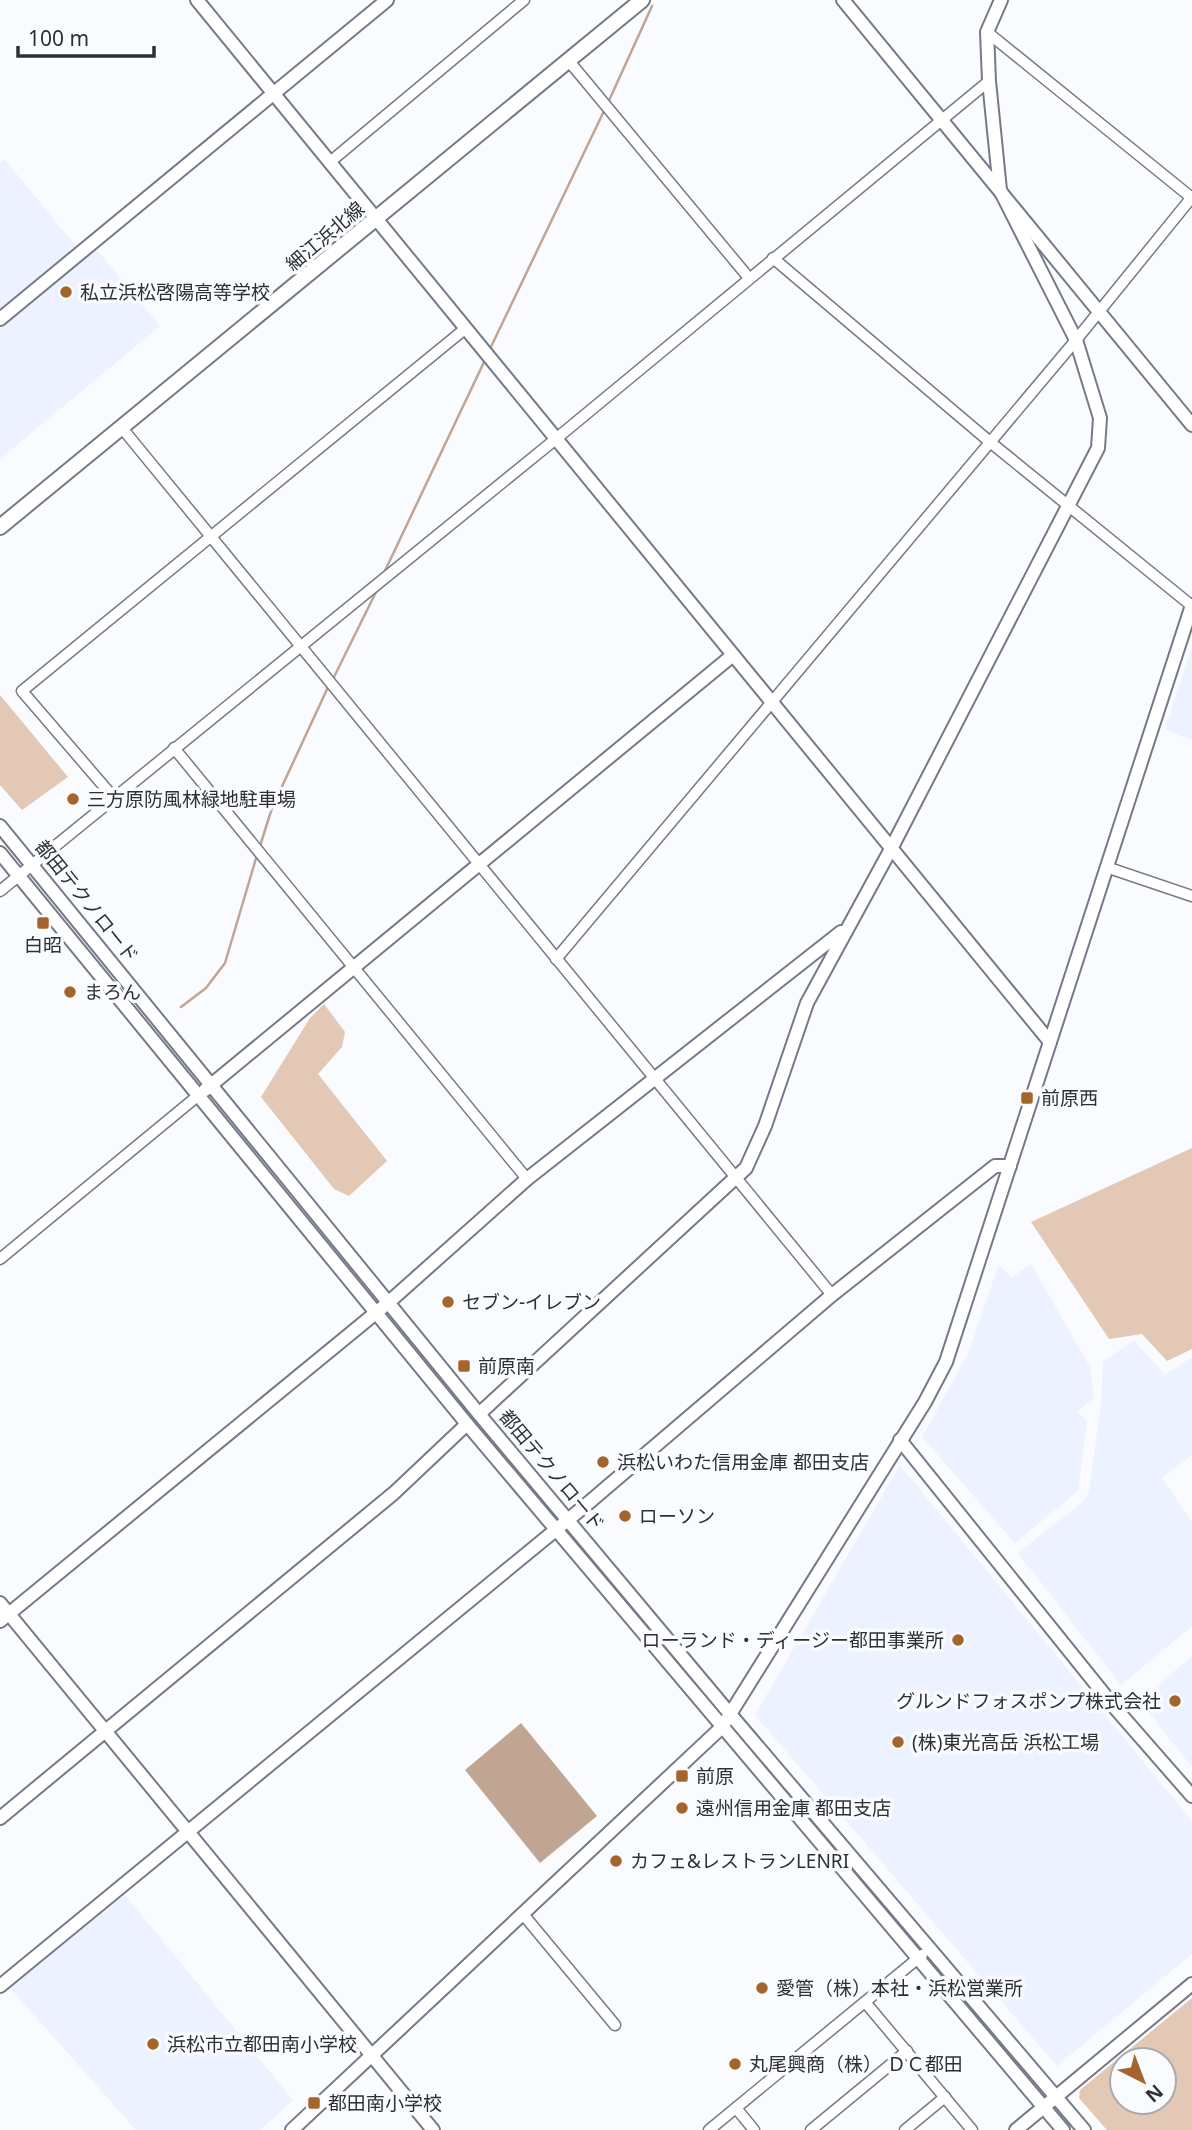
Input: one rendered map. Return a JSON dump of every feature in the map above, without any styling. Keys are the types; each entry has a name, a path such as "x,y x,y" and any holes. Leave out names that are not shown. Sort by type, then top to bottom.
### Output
{"main road":[{"name":"細江浜北線","path":"0,527 642,0"}],"street":[{"path":"197,0 1050,1042"},
{"path":"0,319 387,0"},
{"path":"843,0 1192,425"},
{"path":"479,1414 736,1178 754,1155 807,1003 892,847 1098,448 1100,418 1076,340 1000,190 987,32 1001,0"},
{"path":"330,162 522,1"},
{"path":"556,959 1076,340 1192,197 987,32"},
{"path":"568,60 749,278"},
{"path":"0,891 557,438 989,81"},
{"path":"292,2130 722,1727 900,1440 946,1362 1192,605 990,442 773,258"},
{"path":"114,798 22,691 466,328"},
{"path":"122,428 832,1295"},
{"path":"0,1259 733,655"},
{"path":"174,748 527,1179"},
{"name":"都田テクノロード","path":"0,826 479,1414 1084,2130"},
{"name":"都田テクノロード","path":"0,853 200,1094 467,1424 1063,2130"},
{"path":"1106,867 1192,896"},
{"path":"5,1618 388,1302 527,1179 847,928"},
{"path":"0,1986 568,1520 832,1295 995,1167 1010,1166"},
{"path":"0,1818 394,1493 467,1424"},
{"path":"900,1440 1116,1709 1192,1796"},
{"path":"0,1603 5,1618 105,1731 433,2130"},
{"path":"522,1913 615,2025"},
{"path":"709,2130 930,1949"},
{"path":"1016,2130 1056,2094 1192,1984"},
{"path":"865,2002 972,2130"},
{"path":"811,2130 906,2051"},
{"path":"905,2130 945,2097"},
{"path":"736,2108 754,2130"}],"shaded area":[{"name":"私立浜松啓陽高等学校","path":"4,159 85,257 96,249 160,326 0,459 0,162"},
{"path":"1192,646 1192,740 1165,730"},
{"path":"0,695 68,777 22,810 0,785"},
{"path":"324,1004 345,1032 342,1047 318,1074 387,1161 349,1196 334,1189 261,1097 310,1018"},
{"path":"1192,1148 1192,1349 1167,1361 1142,1334 1109,1339 1031,1222"},
{"path":"999,1264 1011,1278 1031,1264 1091,1369 1094,1398 1077,1411 1087,1421 1078,1491 1015,1543 922,1437 968,1354"},
{"path":"1134,1340 1165,1375 1192,1357 1192,1455 1162,1478 1192,1522 1192,1626 1121,1685 1018,1553 1084,1501 1089,1491 1101,1404 1103,1362"},
{"path":"900,1465 1192,1821 1192,1954 1057,2066 755,1715"},
{"path":"1192,1656 1192,1767 1140,1701"},
{"path":"521,1723 597,1816 540,1863 465,1770"},
{"name":"浜松市立都田南小学校","path":"125,1895 293,2100 260,2130 136,2130 10,1988"},
{"path":"1192,1998 1192,2130 1107,2130 1079,2098 1080,2090 1108,2067 1108,2116 1178,2116 1178,2046 1134,2046"}],"waterway":[{"path":"607,105 652,6"},
{"path":"489,351 604,111"},
{"path":"383,575 485,360"},
{"path":"333,679 378,588"},
{"path":"260,846 272,808 329,685"},
{"path":"181,1007 206,988 225,963 257,855"}],"place":[{"name":"私立浜松啓陽高等学校","path":"66,292"},
{"name":"三方原防風林緑地駐車場","path":"73,799"},
{"name":"白昭","path":"43,923"},
{"name":"まろん","path":"70,992"},
{"name":"前原西","path":"1027,1098"},
{"name":"セブン-イレブン","path":"448,1302"},
{"name":"前原南","path":"464,1366"},
{"name":"浜松いわた信用金庫 都田支店","path":"603,1462"},
{"name":"ローソン","path":"625,1516"},
{"name":"ローランド・ディージー都田事業所","path":"958,1640"},
{"name":"グルンドフォスポンプ株式会社","path":"1175,1701"},
{"name":"(株)東光高岳 浜松工場","path":"898,1742"},
{"name":"前原","path":"682,1776"},
{"name":"遠州信用金庫 都田支店","path":"682,1808"},
{"name":"カフェ&レストランLENRI","path":"616,1861"},
{"name":"愛管（株）本社・浜松営業所","path":"762,1988"},
{"name":"浜松市立都田南小学校","path":"153,2044"},
{"name":"丸尾興商（株） ＤＣ都田","path":"735,2064"},
{"name":"都田南小学校","path":"314,2103"}]}
